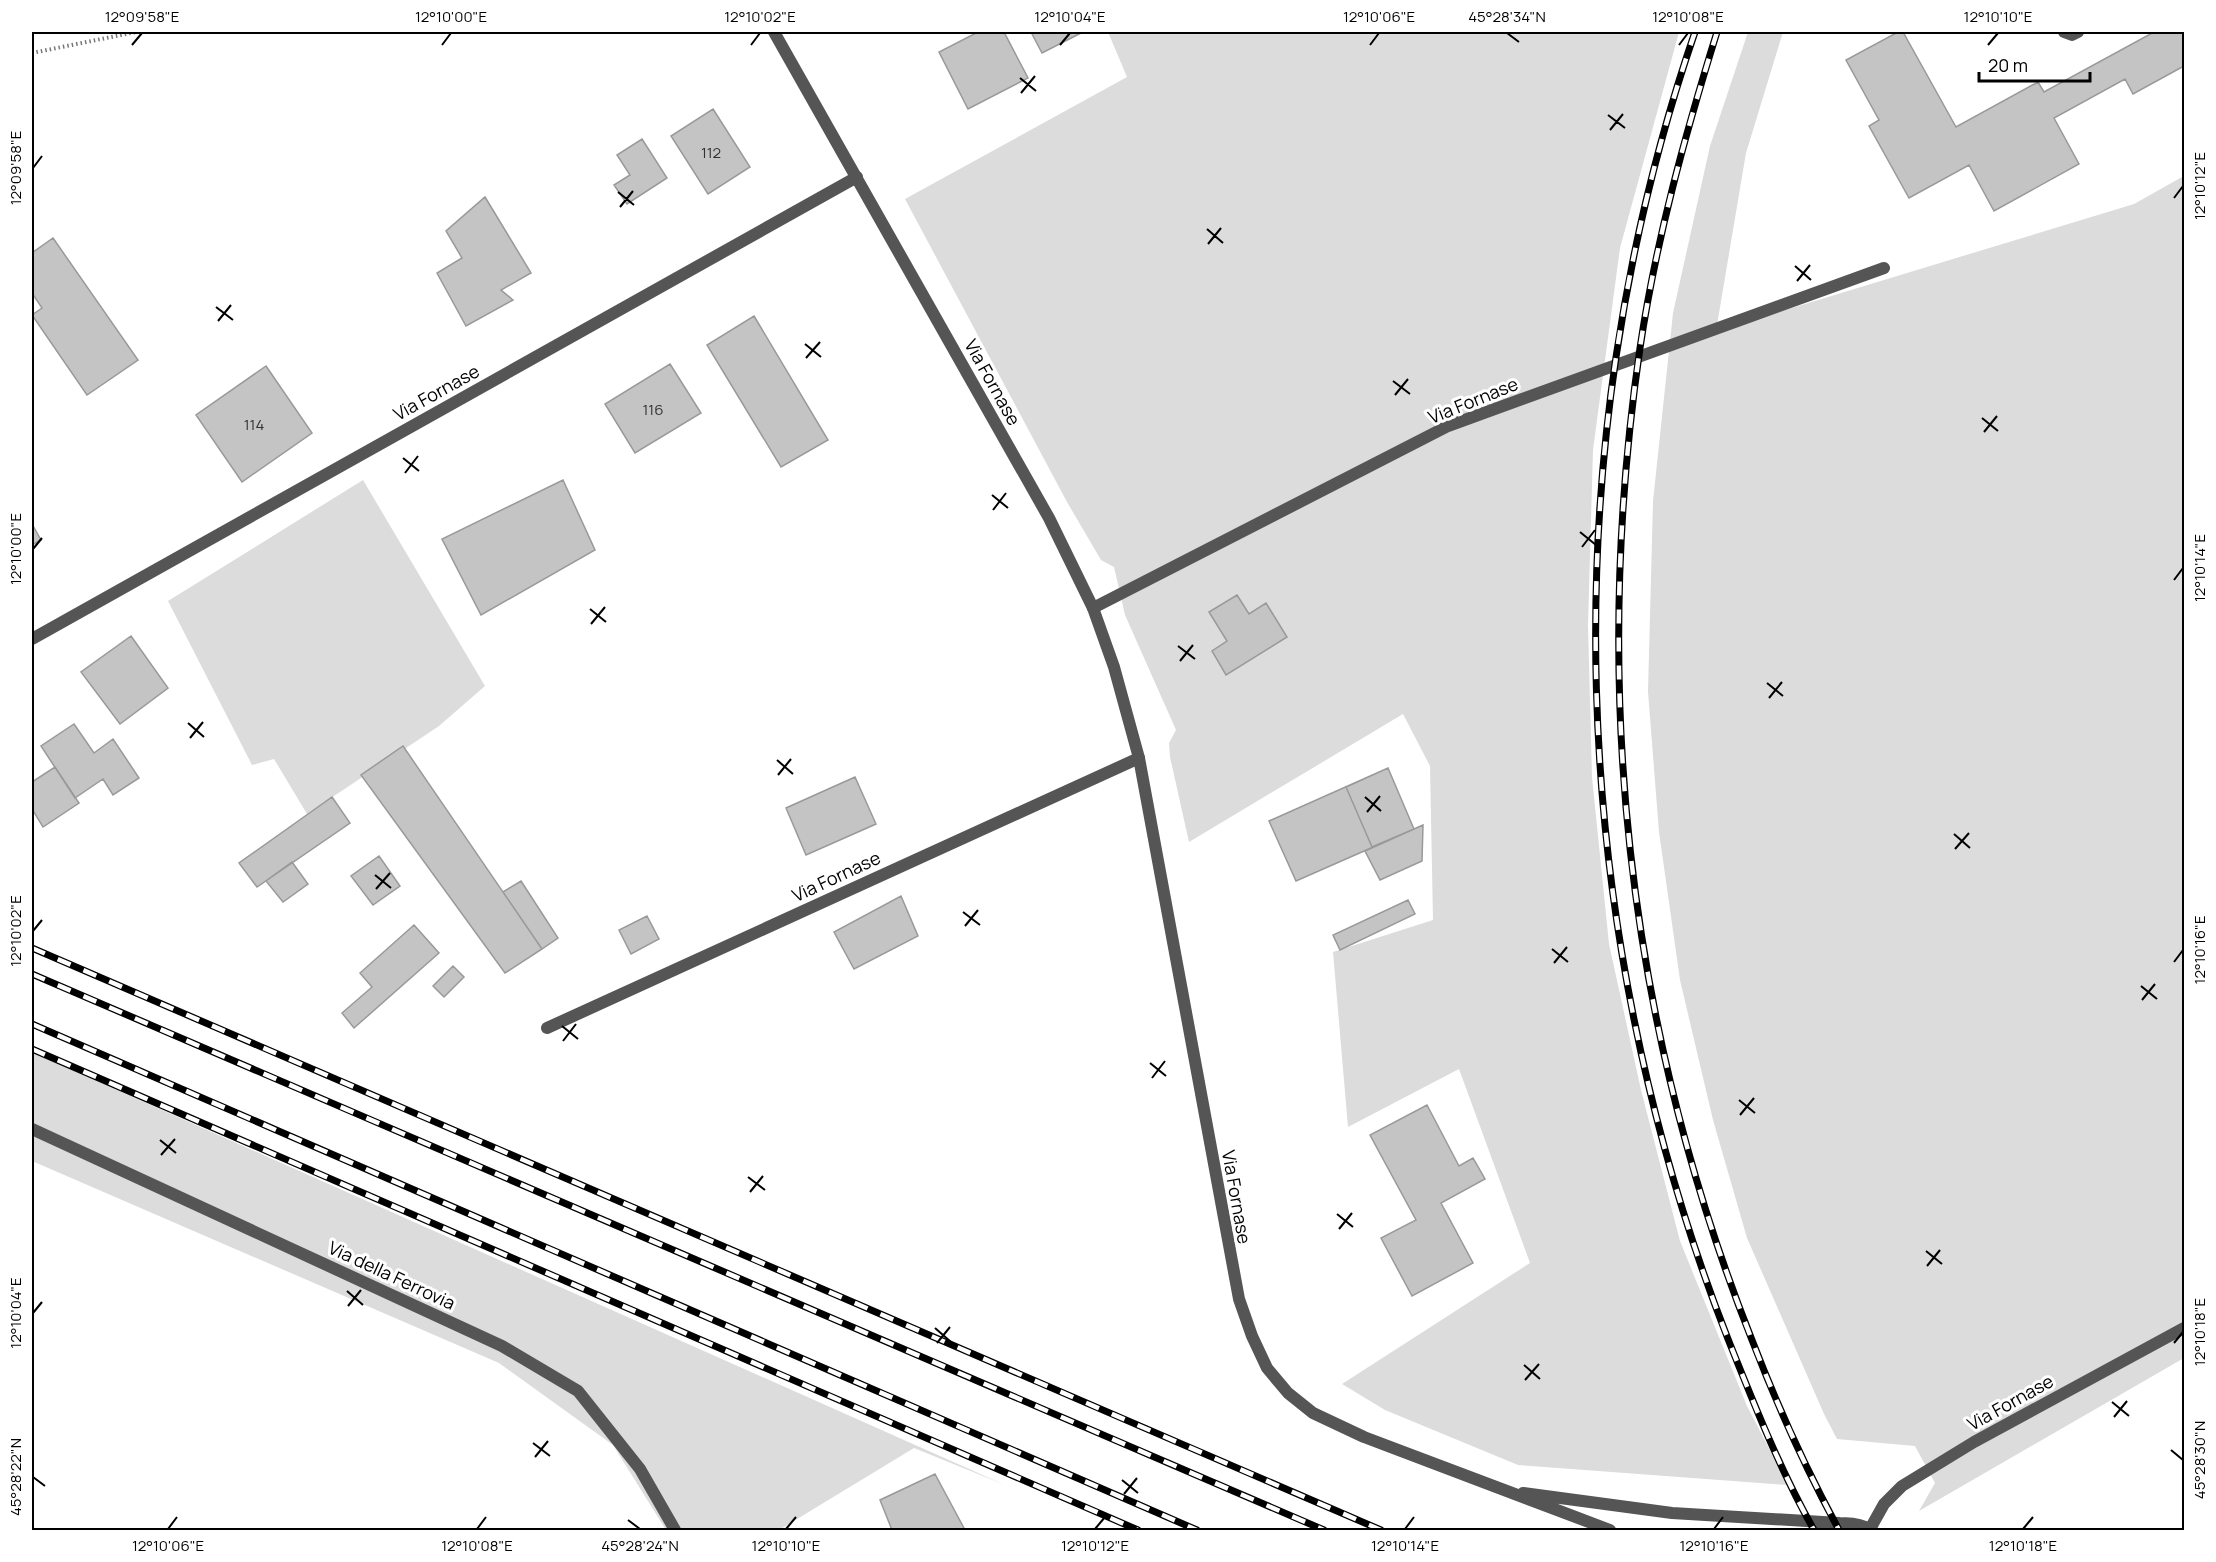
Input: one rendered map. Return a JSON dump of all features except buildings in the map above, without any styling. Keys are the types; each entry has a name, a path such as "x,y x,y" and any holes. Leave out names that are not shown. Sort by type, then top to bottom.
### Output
{"street":[{"name":"Via Fornase","path":"774,32 1048,518 1093,608 1114,667 1139,758 1239,1299 1252,1336 1267,1368 1288,1393 1313,1413 1364,1437 1572,1518 1610,1530"},
{"path":"2064,32 2072,35 2078,32"},
{"name":"Via Fornase","path":"32,639 857,177"},
{"name":"Via Fornase","path":"1093,608 1448,426 1884,268"},
{"name":"Via Fornase","path":"547,1028 1139,758"},
{"name":"Via della Ferrovia","path":"32,1129 502,1346 578,1391 640,1469 675,1530"},
{"name":"Via Fornase","path":"1507,1491 1672,1513 1855,1524 1871,1530 1884,1504 1902,1486 1974,1442 2184,1328"},
{"name":"Via Fornase","path":"1819,1530 1839,1523"}],"path":[{"path":"32,53 136,32"}],"shaded area":[{"path":"1108,32 1679,32 1620,248 1593,450 1588,625 1592,777 1609,944 1641,1090 1680,1241 1747,1406 1788,1485 1518,1465 1385,1410 1342,1384 1530,1263 1459,1069 1348,1127 1333,952 1433,920 1430,766 1403,714 1189,842 1170,757 1169,743 1176,730 1125,615 1114,567 1101,560 1067,502 905,199 1127,77"},
{"path":"1748,32 1783,32 1746,153 1716,331 2134,204 2182,177 2184,183 2184,1358 1919,1511 1935,1483 1915,1446 1837,1439 1747,1238 1713,1120 1680,980 1659,832 1648,692 1653,501 1673,313 1710,146"},
{"path":"363,480 485,686 439,726 307,814 274,759 252,765 168,601"},
{"path":"32,1052 1005,1485 914,1448 779,1530 666,1530 613,1445 499,1363 32,1161"}],"railway":[{"path":"1695,32 1648,192 1616,356 1599,522 1596,688 1608,855 1634,1020 1674,1182 1728,1339 1779,1460 1814,1530"},
{"path":"1717,32 1683,149 1654,268 1640,348 1626,474 1619,601 1621,726 1630,852 1648,976 1674,1099 1709,1220 1772,1389 1839,1530"},
{"path":"32,948 1381,1530"},
{"path":"32,974 1324,1530"},
{"path":"32,1024 1197,1530"},
{"path":"32,1049 1138,1530"}]}
